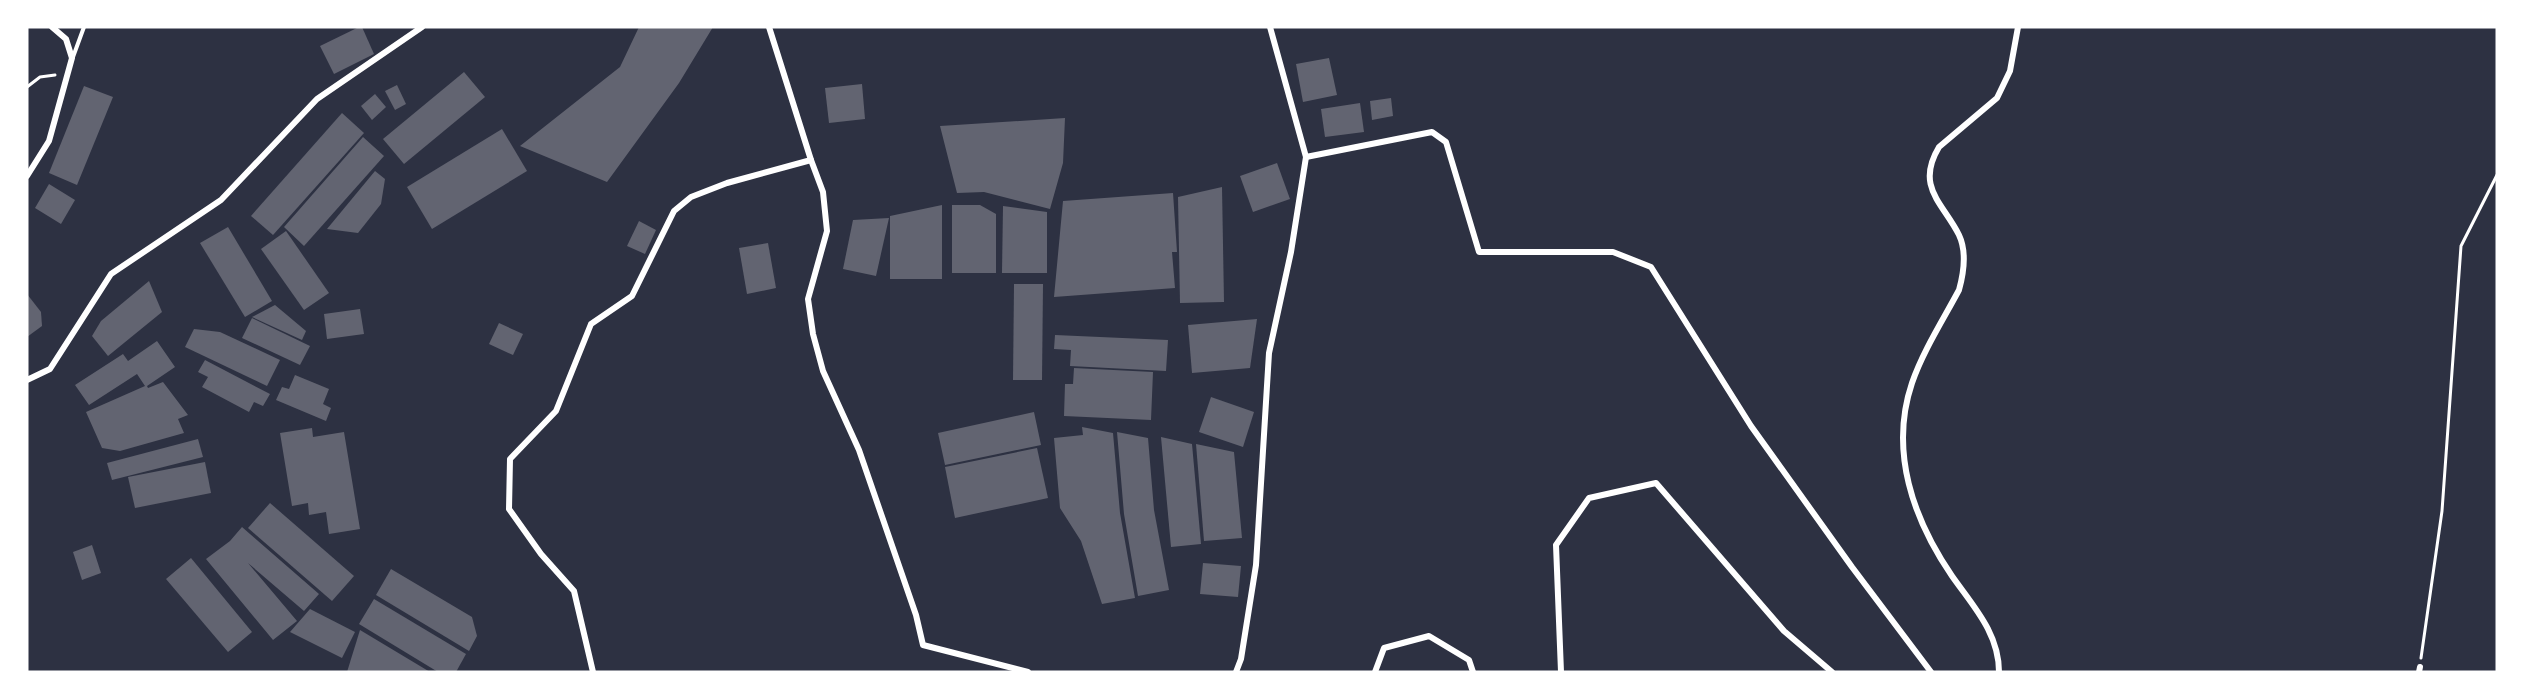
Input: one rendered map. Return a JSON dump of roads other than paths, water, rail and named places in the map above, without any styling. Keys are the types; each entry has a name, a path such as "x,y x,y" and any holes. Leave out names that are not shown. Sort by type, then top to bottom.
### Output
{"street":[{"path":"27,176 49,141 72,58 66,39 52,27"},
{"path":"27,380 50,369 111,274 221,200 317,99 422,27"},
{"path":"769,27 823,192 827,231 808,298 813,334 823,371 859,450 916,615 923,645 1028,672"},
{"path":"1236,672 1241,659 1256,565 1269,352 1291,252 1306,157 1270,27"},
{"path":"2000,672 1997,651 1986,622 1937,553 1913,499 1902,449 1902,425 1915,375 1959,290 1962,277 1963,250 1959,236 1934,197 1929,183 1933,157 1939,147 1997,98 2010,71 2018,27"},
{"path":"1306,157 1432,132 1446,142 1479,252 1613,252 1651,267 1751,426 1852,567 1932,672"},
{"path":"593,672 574,591 541,554 509,509 510,459 556,411 591,324 632,296 674,211 691,197 727,183 811,160"},
{"path":"1561,672 1556,545 1589,498 1656,483 1784,631 1832,672"},
{"path":"1375,672 1384,648 1429,636 1469,660 1473,672"}],"lane":[{"path":"72,58 84,27"}]}
